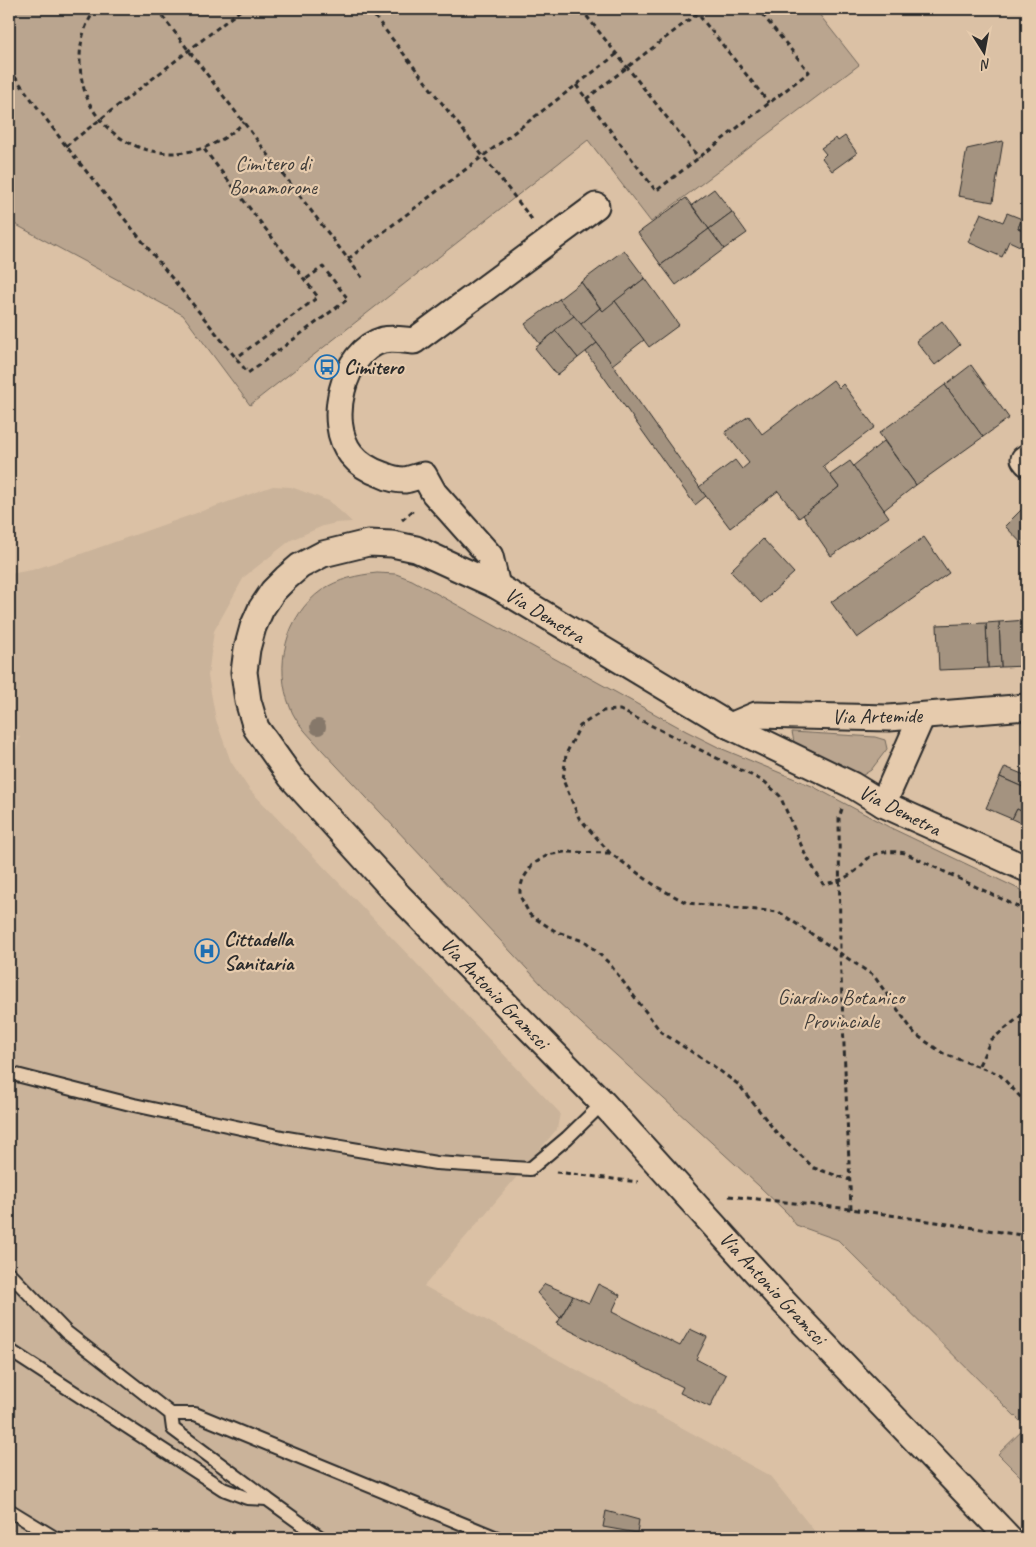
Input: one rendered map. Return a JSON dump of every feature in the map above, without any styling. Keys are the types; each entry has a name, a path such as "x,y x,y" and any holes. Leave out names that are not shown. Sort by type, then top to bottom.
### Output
{"street":[{"name":"Via Demetra","path":"596,206 550,242 414,341 382,340 367,349 354,361 343,388 339,418 348,450 373,472 390,478 406,480 424,475 434,493 490,556 497,586 730,726 852,785 883,804 1027,869"},
{"path":"1027,457 1024,459 1027,463"},
{"name":"Via Antonio Gramsci","path":"497,586 416,549 392,544 368,543 323,554 300,566 273,591 261,609 253,627 247,649 244,672 248,701 256,728 291,777 399,896 602,1103 777,1295 1009,1538"},
{"name":"Via Artemide","path":"730,726 756,715 889,718 1027,707"},
{"path":"883,804 922,716"}],"lane":[{"path":"9,1073 134,1105 287,1138 436,1163 530,1169 567,1138 602,1103"},
{"path":"9,1273 66,1332 171,1414 195,1414 496,1538"},
{"path":"9,1350 223,1489 247,1498 267,1498"},
{"path":"171,1414 173,1429 321,1538"},
{"path":"9,1510 54,1538"}],"path":[{"path":"96,9 84,31 80,50 83,87 90,104 100,119 119,137 141,149 166,154 179,154 204,148 226,138 244,122"},
{"path":"157,9 364,280"},
{"path":"66,146 242,9"},
{"path":"369,9 550,242"},
{"path":"581,9 699,158"},
{"path":"694,9 769,103"},
{"path":"586,99 703,9"},
{"path":"576,85 656,191 809,72 758,9"},
{"path":"348,259 617,54"},
{"path":"9,69 66,146 248,373 348,298 323,267 306,279"},
{"path":"204,148 318,297 236,358"},
{"path":"398,524 421,503"},
{"path":"1027,911 905,853 889,851 871,855 858,869 839,881 823,884 805,854 780,796 765,782 620,710 603,711 580,726 566,754 563,780 579,818 610,853 657,887 687,903 778,912 874,976 915,1034 944,1054 999,1074 1027,1104"},
{"path":"851,1209 840,952 839,818 852,785"},
{"path":"610,853 564,852 548,855 532,866 523,879 520,889 520,896 530,915 555,931 586,942 609,963 661,1032 739,1085 776,1132 814,1168 850,1180"},
{"path":"978,1065 991,1040 1027,1011"},
{"path":"530,1169 638,1182"},
{"path":"729,1196 851,1209 1027,1236"}],"shaded area":[{"name":"Cittadella Sanitaria","path":"273,486 291,487 329,501 352,522 323,526 291,540 244,577 214,631 208,676 216,720 231,762 249,789 560,1113 557,1129 424,1286 770,1476 820,1538 9,1538 9,774 20,737 9,731 9,574 32,570 75,556"}],"green space":[{"name":"Cimitero di Bonamorone","path":"9,9 815,9 859,65 651,222 588,140 250,405 183,315 9,221"},
{"name":"Giardino Botanico Provinciale","path":"377,573 396,574 412,580 686,731 720,748 812,786 889,827 1027,893 1027,1483 998,1454 1026,1427 838,1240 796,1225 788,1214 759,1186 557,1001 300,725 290,707 285,692 283,676 283,659 291,628 309,601 322,590 348,578"},
{"path":"792,732 875,737 885,740 887,749 871,770 860,777 794,742"}],"building":[{"path":"845,136 857,153 832,171 822,158 826,154 821,148 836,138 838,141"},
{"path":"1003,141 993,202 958,196 967,149"},
{"path":"714,189 732,212 709,229 692,205"},
{"path":"686,198 709,229 661,265 638,233"},
{"path":"732,212 747,233 724,249 709,229"},
{"path":"981,213 1003,222 1007,213 1022,219 1018,228 1027,232 1027,241 1024,248 1009,241 1002,257 968,242"},
{"path":"1023,216 1027,218 1027,232 1018,228"},
{"path":"709,229 724,249 676,285 661,265"},
{"path":"624,250 645,278 603,311 581,282"},
{"path":"645,278 679,325 649,347 615,301"},
{"path":"581,282 600,308 580,325 559,299"},
{"path":"559,299 574,316 540,344 525,324"},
{"path":"615,301 644,340 612,365 597,343 580,325 600,308 603,311"},
{"path":"574,316 597,343 578,358 555,330"},
{"path":"942,321 960,345 935,365 916,341"},
{"path":"556,331 578,358 557,375 535,348"},
{"path":"597,343 706,496 695,505 586,352"},
{"path":"971,365 1009,418 983,437 945,385"},
{"path":"833,380 839,388 843,384 875,427 823,466 839,487 799,518 778,491 730,528 699,487 735,460 742,469 749,463 725,432 749,416 762,434"},
{"path":"945,385 983,437 916,485 879,433"},
{"path":"884,441 916,485 884,510 853,466"},
{"path":"850,461 889,517 831,556 803,515 839,487 830,475"},
{"path":"1027,504 1027,549 1005,526"},
{"path":"924,537 949,573 857,638 831,602"},
{"path":"763,539 794,573 761,603 730,571"},
{"path":"1027,620 1027,666 1001,667 999,622"},
{"path":"999,622 1001,667 988,668 986,623"},
{"path":"986,623 988,668 939,670 937,625"},
{"path":"1005,767 1027,776 1027,789 1000,777"},
{"path":"1000,777 1027,789 1027,814 1017,809 1012,819 986,808"},
{"path":"1017,809 1027,814 1027,826 1012,819"},
{"path":"545,1284 573,1296 560,1318 537,1293"},
{"path":"598,1284 620,1295 612,1312 680,1346 690,1329 707,1337 696,1359 726,1375 710,1407 680,1393 683,1387 557,1324 573,1296 589,1303"},
{"path":"606,1511 639,1520 637,1533 603,1527"}],"place":[{"name":"Cimitero","path":"327,367"},
{"name":"Cittadella Sanitaria","path":"207,951"}]}
